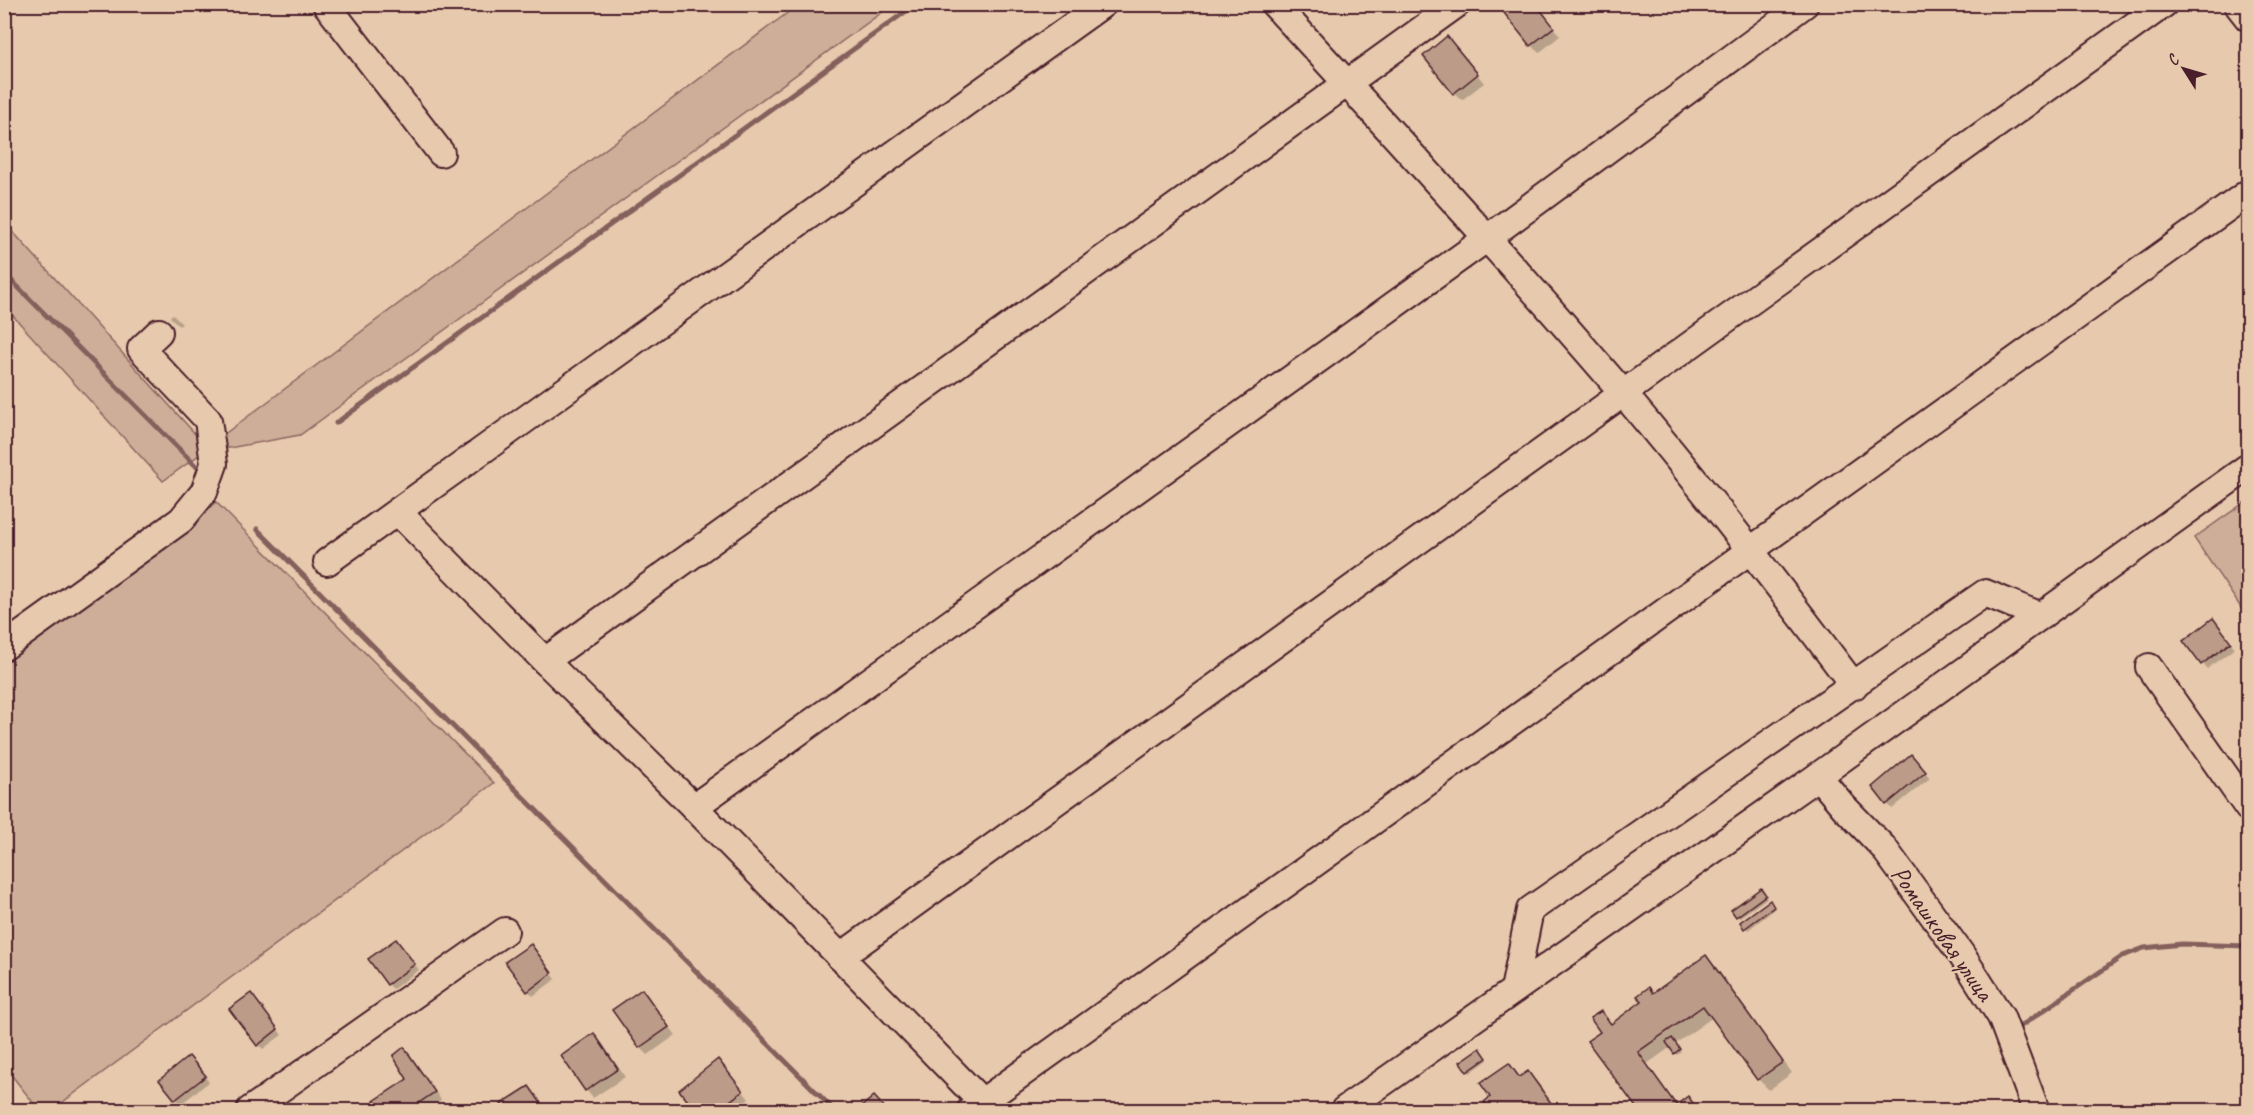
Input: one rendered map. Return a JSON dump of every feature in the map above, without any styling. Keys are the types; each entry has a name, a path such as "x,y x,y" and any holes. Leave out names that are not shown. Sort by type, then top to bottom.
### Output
{"street":[{"path":"326,4 441,153"},
{"path":"327,562 1103,4"},
{"path":"1274,4 1622,393 1751,550 1854,686"},
{"path":"545,661 1348,85 1457,4"},
{"path":"694,807 1486,239 1805,4"},
{"path":"840,957 2164,4"},
{"path":"2237,4 2248,18"},
{"path":"398,512 694,807 840,957 977,1106 2248,193"},
{"path":"4,647 181,520 204,492 214,464 208,420 141,349 159,332"},
{"path":"1344,1110 1818,776 2248,467"},
{"path":"1514,990 1530,910 1985,593 2041,616"},
{"path":"2149,667 2248,808"},
{"name":"Ромашковая улица","path":"1818,776 1883,847 1961,954 2001,1017 2036,1110"},
{"path":"250,1110 505,931"}],"shaded area":[{"path":"798,5 892,5 300,435 202,453 163,481 5,307 4,222 207,447"},
{"path":"2248,500 2248,618 2194,538"},
{"path":"216,502 494,783 52,1110 39,1110 5,1067 4,659"}],"building":[{"path":"1497,4 1536,4 1554,27 1530,46"},
{"path":"1447,36 1478,74 1453,94 1423,56"},
{"path":"2213,618 2231,642 2201,665 2183,641"},
{"path":"1911,754 1926,772 1886,805 1872,787"},
{"path":"1761,888 1766,895 1736,917 1731,910"},
{"path":"1770,900 1774,907 1744,929 1740,922"},
{"path":"396,939 415,964 387,985 368,959"},
{"path":"531,944 552,973 527,992 505,962"},
{"path":"1706,955 1783,1062 1757,1080 1703,1006 1638,1052 1676,1105 1688,1096 1698,1110 1638,1110 1587,1041 1600,1032 1590,1018 1601,1011 1611,1024 1642,1001 1637,996 1649,987 1653,993"},
{"path":"642,989 669,1027 639,1048 612,1010"},
{"path":"251,993 278,1029 257,1046 229,1009"},
{"path":"594,1033 618,1069 585,1091 561,1056"},
{"path":"1672,1038 1680,1049 1674,1054 1666,1042"},
{"path":"404,1047 435,1092 408,1110 380,1110 374,1101 407,1079 393,1056"},
{"path":"1480,1048 1487,1058 1467,1072 1460,1062"},
{"path":"189,1056 206,1076 175,1100 159,1080"},
{"path":"718,1059 743,1091 718,1110 695,1110 679,1090"},
{"path":"1509,1063 1519,1077 1528,1071 1556,1110 1490,1110 1484,1102 1490,1097 1480,1083"},
{"path":"529,1086 546,1110 505,1110 501,1104"},
{"path":"874,1096 887,1110 860,1108"}],"waterway":[{"path":"336,423 916,4"},
{"path":"4,273 198,468"},
{"path":"257,529 830,1106"},
{"path":"2018,1028 2123,956 2144,948 2182,944 2248,946"}]}
